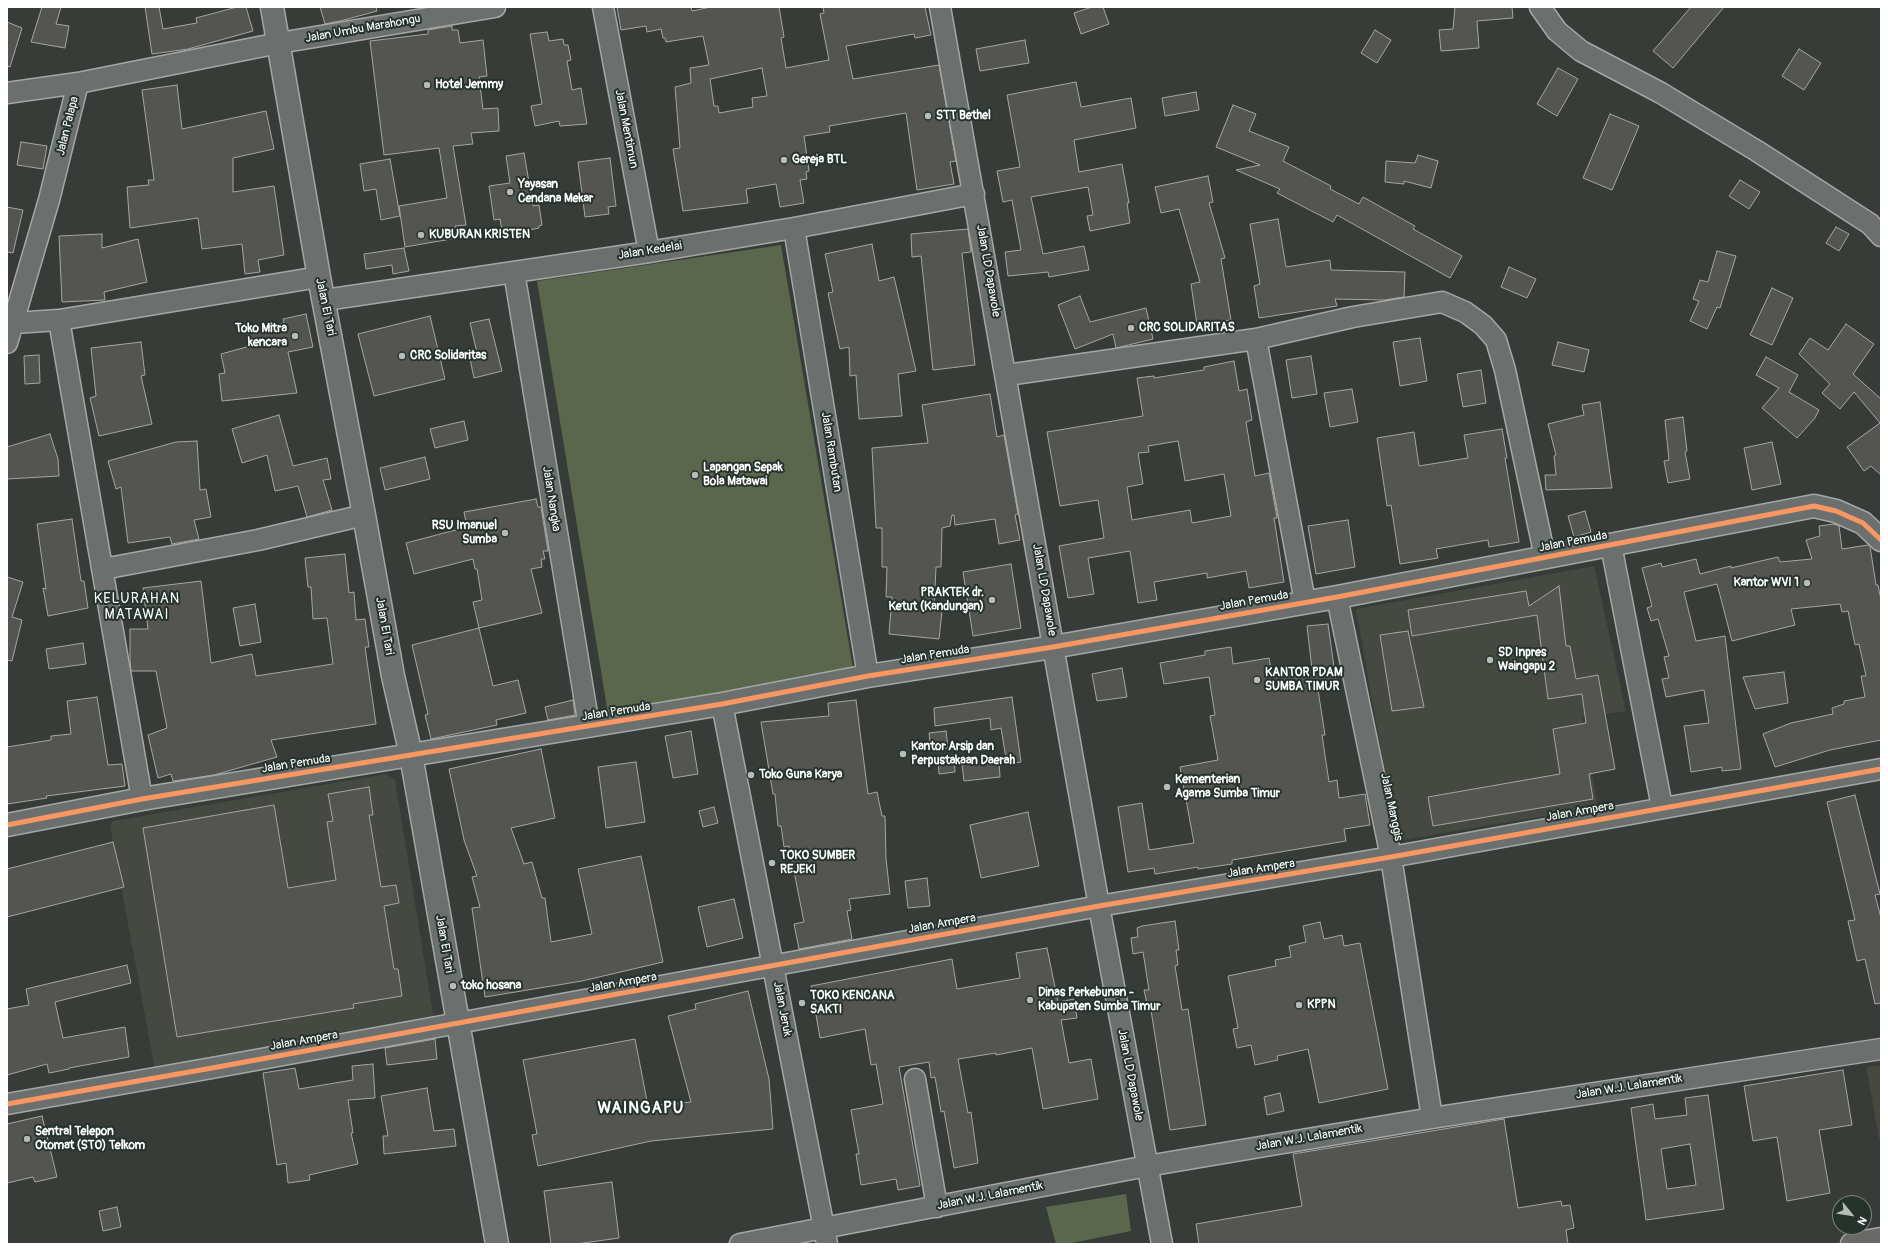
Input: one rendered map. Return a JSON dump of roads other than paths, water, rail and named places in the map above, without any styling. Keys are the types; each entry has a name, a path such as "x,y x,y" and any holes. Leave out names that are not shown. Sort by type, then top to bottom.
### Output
{"highway":[{"path":"1852,1244 1881,1239"}],"street":[{"name":"Jalan El Tari","path":"272,7 319,277 325,300 393,676 411,755 496,1244"},
{"name":"Jalan Umbu Marahongu","path":"279,43 495,7"},
{"name":"Jalan Mentimun","path":"603,7 650,252"},
{"name":"Jalan LD Dapawole","path":"940,7 1007,375 1099,906 1162,1244"},
{"path":"1540,7 1557,31 1581,51 1661,93 1757,151 1870,224 1881,236"},
{"name":"Jalan Palapa","path":"7,343 49,200 78,83 279,43"},
{"path":"7,93 78,83"},
{"name":"Jalan Kedelai","path":"325,300 650,252 794,228 974,194"},
{"name":"Jalan Rambutan","path":"794,228 868,676"},
{"name":"Jalan Nangka","path":"514,272 589,726"},
{"path":"14,323 59,320 319,277"},
{"path":"1007,375 1256,338 1353,317 1442,302 1465,312 1483,324 1496,340 1505,370 1545,557"},
{"path":"59,320 142,799"},
{"path":"1256,338 1304,602"},
{"name":"Jalan Pemuda","path":"7,825 142,799 722,704 868,676 1053,647 1337,597 1814,506 1836,511 1863,523 1881,540"},
{"path":"103,569 258,540 364,515"},
{"path":"1612,545 1662,807"},
{"name":"Jalan Manggis","path":"1337,597 1391,857 1432,1118"},
{"name":"Jalan Jeruk","path":"722,704 826,1236"},
{"name":"Jalan Ampera","path":"7,1104 1099,906 1391,857 1881,768"},
{"name":"Jalan W.J. Lalamentik","path":"740,1244 826,1236 937,1207 1148,1166 1432,1118 1881,1049"},
{"path":"914,1079 937,1207"}],"place":[{"name":"Hotel Jemmy","path":"427,85"},
{"name":"STT Bethel","path":"928,116"},
{"name":"Gereja BTL","path":"784,160"},
{"name":"Yayasan Cendana Mekar","path":"510,192"},
{"name":"KUBURAN KRISTEN","path":"421,235"},
{"name":"CRC SOLIDARITAS","path":"1131,328"},
{"name":"Toko Mitra kencara","path":"295,336"},
{"name":"CRC Solidaritas","path":"402,356"},
{"name":"Lapangan Sepak Bola Matawai","path":"695,475"},
{"name":"RSU Imanuel Sumba","path":"505,533"},
{"name":"Kantor WVI 1","path":"1807,583"},
{"name":"PRAKTEK dr. Ketut (Kandungan)","path":"992,600"},
{"name":"SD Inpres Waingapu 2","path":"1490,660"},
{"name":"KANTOR PDAM SUMBA TIMUR","path":"1257,680"},
{"name":"Kantor Arsip dan Perpustakaan Daerah","path":"903,754"},
{"name":"Toko Guna Karya","path":"751,775"},
{"name":"Kementerian Agama Sumba Timur","path":"1167,787"},
{"name":"TOKO SUMBER REJEKI","path":"772,863"},
{"name":"toko hosana","path":"453,986"},
{"name":"Dinas Perkebunan - Kabupaten Sumba Timur","path":"1030,1000"},
{"name":"TOKO KENCANA SAKTI","path":"802,1003"},
{"name":"KPPN","path":"1299,1005"},
{"name":"Sentral Telepon Otomat (STO) Telkom","path":"27,1139"}],"district":[{"name":"KELURAHAN MATAWAI","path":"137,608"},
{"name":"WAINGAPU","path":"641,1109"}]}
